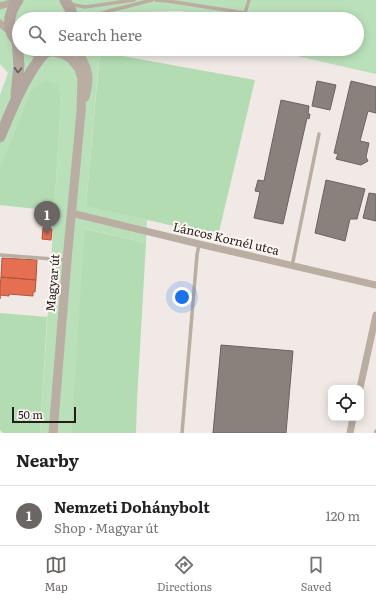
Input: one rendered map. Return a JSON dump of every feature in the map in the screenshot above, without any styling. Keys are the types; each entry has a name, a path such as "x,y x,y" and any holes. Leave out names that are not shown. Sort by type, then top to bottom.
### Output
{"main road":[{"path":"12,31 9,19 11,11 17,0"},
{"path":"67,2 71,12"},
{"path":"16,99 19,65 18,56"},
{"path":"0,137 16,99 32,69 42,56"}],"street":[{"path":"0,6 17,0"},
{"path":"0,23 12,36"},
{"name":"Magyar út","path":"53,433 81,112 82,79 80,69 71,58 67,56"},
{"name":"Magyar út","path":"80,56 86,66 88,76 87,90 81,112"},
{"name":"Láncos Kornél utca","path":"71,213 376,285"},
{"path":"361,385 376,315"},
{"path":"350,433 352,421"}],"lane":[{"path":"67,2 76,6 85,7 134,0"},
{"path":"105,12 152,0"},
{"path":"156,0 168,0 245,12 248,0"},
{"path":"292,266 319,134"},
{"path":"182,433 199,244"},
{"path":"0,255 67,260"}],"green space":[{"path":"0,0 376,0 376,74 297,56 364,56 364,12 12,12 12,56 99,56 86,205 147,220 146,243 86,229 71,433 40,433 61,103 59,86 30,92 0,166 0,95 8,73 0,64"},
{"path":"100,56 122,56 255,80 218,236 86,206"},
{"path":"47,81 59,85 61,103 54,211 0,205 0,166 30,92 41,83"},
{"path":"85,229 146,243 136,433 71,433"},
{"path":"0,313 47,317 40,433 3,433 0,430"}],"building: Shops":[{"path":"43,228 52,229 51,240 42,239"},
{"path":"2,258 37,260 36,280 1,277"},
{"path":"1,277 36,280 35,292 33,292 33,296 9,294 9,296 0,295"}],"building: Industry":[{"path":"317,81 336,85 330,110 312,106"},
{"path":"351,81 376,87 376,113 368,111 360,141 369,143 366,157 368,161 361,165 336,159 338,154 334,153"},
{"path":"281,100 309,106 308,114 310,114 309,119 307,118 283,224 254,218 260,192 255,191 258,180 264,181"},
{"path":"326,180 365,189 357,219 350,219 345,241 315,233"},
{"path":"369,193 376,194 376,221 363,218"},
{"path":"221,345 293,351 286,433 213,433"}],"place":[{"name":"Nemzeti Dohánybolt","path":"47,234"}]}
